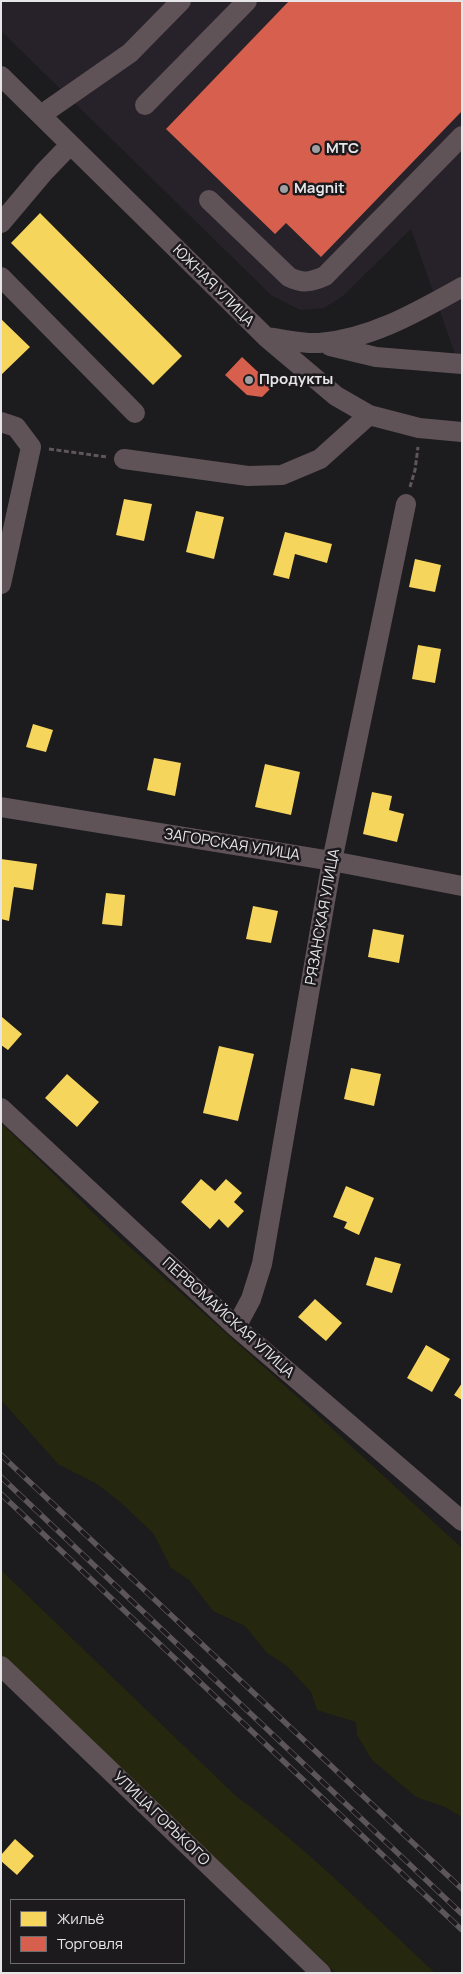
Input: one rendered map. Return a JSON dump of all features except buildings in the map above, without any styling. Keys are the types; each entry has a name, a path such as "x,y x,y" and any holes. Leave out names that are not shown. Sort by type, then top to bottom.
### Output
{"street":[{"path":"41,115 130,53 182,1"},
{"path":"145,105 247,1"},
{"name":"ЮЖНАЯ УЛИЦА","path":"1,76 266,337 336,396 369,415 419,428 462,432"},
{"path":"209,200 289,277 299,282 311,282 325,276 462,136"},
{"path":"1,223 44,172 70,145"},
{"path":"1,277 135,412"},
{"path":"317,343 352,338 390,324 462,287"},
{"path":"266,337 317,343 376,357 462,364"},
{"path":"124,459 248,476 282,475 320,459 369,415"},
{"path":"1,422 16,427 31,447 1,584"},
{"name":"РЯЗАНСКАЯ УЛИЦА","path":"236,1327 251,1299 262,1264 332,861 406,504"},
{"name":"ЗАГОРСКАЯ УЛИЦА","path":"1,807 332,861 462,886"},
{"name":"ПЕРВОМАЙСКАЯ УЛИЦА","path":"1,1108 236,1327 462,1521"},
{"name":"УЛИЦА ГОРЬКОГО","path":"1,1666 321,1973"}],"path":[{"path":"406,504 415,470 419,428"},
{"path":"31,447 124,459"}],"shaded area":[{"path":"1,1 462,1 462,374 411,229 343,296 324,308 300,310 271,295 1,31"}],"green space":[{"path":"1,1123 114,1233 302,1401 462,1548 462,1817 445,1807 416,1797 372,1760 357,1735 356,1722 317,1710 311,1692 287,1666 267,1653 245,1626 213,1611 189,1580 171,1568 153,1533 120,1502 97,1484 58,1464 1,1400"},
{"path":"1,1570 236,1796 263,1816 313,1859 435,1973 336,1973 1,1657"}],"railway":[{"path":"1,1455 462,1889"},
{"path":"1,1477 462,1914"},
{"path":"1,1494 462,1930"}],"place":[{"name":"МТС","path":"316,149"},
{"name":"Magnit","path":"284,189"},
{"name":"Продукты","path":"249,380"}]}
